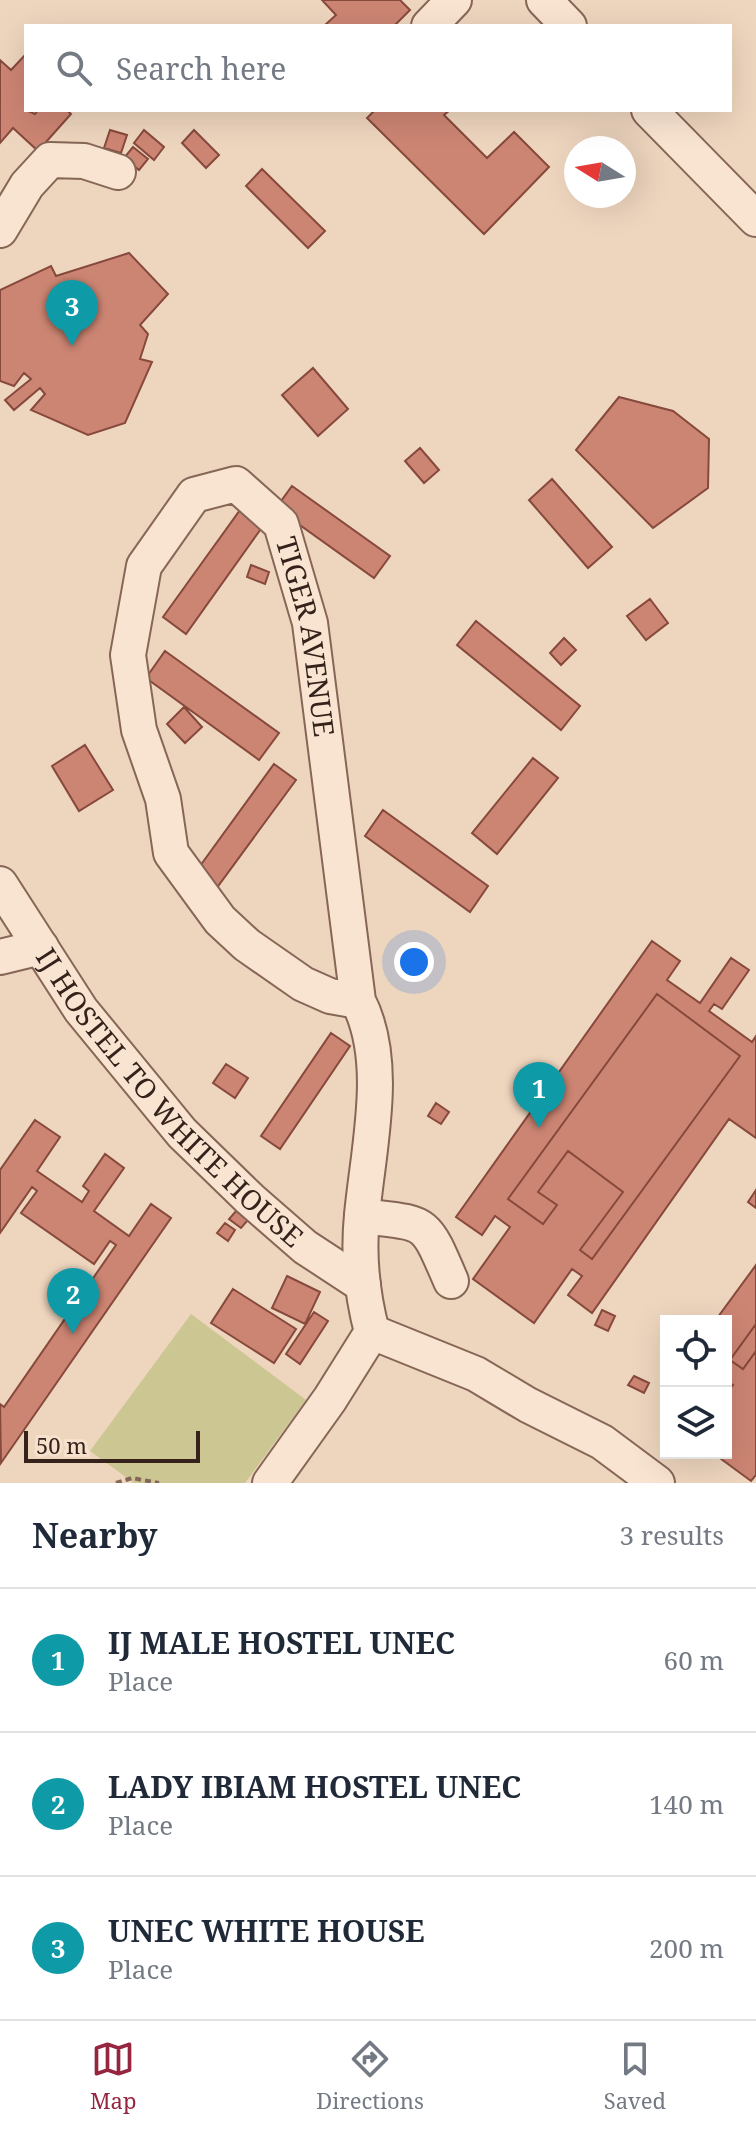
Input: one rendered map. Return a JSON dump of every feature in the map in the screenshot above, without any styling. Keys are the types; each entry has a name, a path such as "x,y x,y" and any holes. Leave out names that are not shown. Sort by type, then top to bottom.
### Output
{"street":[{"path":"431,24 454,0"},
{"path":"544,0 567,24"},
{"path":"651,112 756,219"},
{"path":"0,230 27,185 50,160 84,161 118,172"},
{"name":"TIGER AVENUE","path":"358,1001 330,996 303,984 247,945 220,920 171,853 163,799 139,730 128,655 144,566 194,495 236,484 281,524 310,623 358,1001 375,1050 373,1135 360,1250 365,1304 372,1332"},
{"name":"IJ HOSTEL TO WHITE HOUSE","path":"0,884 81,1010 182,1133 305,1247 363,1285"},
{"path":"0,957 41,947"},
{"path":"362,1216 400,1220 421,1226 434,1241 451,1281"},
{"path":"270,1483 330,1399 372,1332 476,1374 528,1405 602,1442 657,1483"}],"path":[{"path":"116,1483 132,1478 159,1483"}],"shaded area":[{"path":"191,1314 306,1400 245,1483 134,1483 90,1451"}],"building":[{"path":"322,0 400,0 410,10 396,24 326,24 336,15"},
{"path":"24,56 24,112 71,114 38,151 13,128 0,143 0,60 11,70"},
{"path":"373,112 448,112 444,115 487,158 514,132 549,167 484,234 367,118"},
{"path":"110,130 127,135 121,153 104,148"},
{"path":"144,130 164,147 154,160 134,143"},
{"path":"194,130 219,155 206,168 182,143"},
{"path":"133,147 148,159 139,170 124,158"},
{"path":"262,169 325,231 308,248 246,186"},
{"path":"129,253 168,294 140,325 148,334 140,359 152,362 125,423 88,435 31,410 45,394 40,388 14,410 5,400 31,379 24,373 14,386 0,381 0,290 51,266 56,276"},
{"path":"313,368 348,409 318,436 282,395"},
{"path":"619,397 673,411 709,439 708,488 653,528 576,450"},
{"path":"420,448 439,470 424,483 405,461"},
{"path":"552,479 612,547 588,568 529,500"},
{"path":"292,486 390,556 374,578 276,508"},
{"path":"245,503 268,519 186,634 163,617"},
{"path":"251,565 269,572 265,584 247,577"},
{"path":"650,599 668,623 646,640 627,616"},
{"path":"476,621 580,706 561,730 457,645"},
{"path":"564,638 576,650 561,665 550,653"},
{"path":"165,651 279,733 259,760 146,678"},
{"path":"184,707 202,727 185,743 167,724"},
{"path":"85,745 113,790 79,811 52,766"},
{"path":"533,758 558,778 497,854 472,833"},
{"path":"274,764 296,780 213,893 192,877"},
{"path":"383,810 488,886 470,912 365,836"},
{"path":"652,941 680,961 667,980 700,1003 731,958 749,970 722,1009 714,1004 709,1011 752,1042 756,1036 756,1138 729,1119 592,1313 568,1295 582,1276 572,1269 534,1323 473,1279 510,1227 495,1216 482,1235 456,1217","holes":["657,994 740,1056 592,1259 580,1250 623,1192 568,1151 538,1192 557,1205 543,1224 508,1199"]},
{"path":"657,994 740,1056 592,1259 580,1250 623,1192 568,1151 538,1192 557,1205 543,1224 508,1199"},
{"path":"331,1033 350,1046 280,1149 261,1136"},
{"path":"226,1064 248,1078 235,1098 213,1083"},
{"path":"436,1103 449,1112 441,1124 428,1116"},
{"path":"35,1120 60,1137 37,1171 82,1202 89,1191 83,1186 105,1154 124,1168 94,1211 129,1236 151,1204 171,1218 1,1463 0,1404 4,1407 116,1245 110,1241 94,1264 21,1213 37,1191 32,1187 0,1233 0,1170"},
{"path":"756,1190 756,1208 748,1202"},
{"path":"236,1211 248,1220 241,1228 229,1219"},
{"path":"225,1223 235,1230 228,1241 217,1233"},
{"path":"756,1265 756,1324 732,1357 732,1315 719,1315"},
{"path":"287,1276 320,1292 305,1324 272,1308"},
{"path":"233,1289 296,1329 274,1363 211,1323"},
{"path":"602,1310 615,1316 608,1331 595,1325"},
{"path":"314,1312 328,1321 300,1364 286,1354"},
{"path":"756,1324 756,1351 743,1369 732,1361"},
{"path":"756,1351 756,1475 751,1481 721,1459 732,1459 732,1361 743,1369"},
{"path":"634,1376 649,1383 644,1393 628,1385"}],"place":[{"name":"UNEC WHITE HOUSE","path":"72,346"},
{"name":"IJ MALE HOSTEL UNEC","path":"539,1128"},
{"name":"LADY IBIAM HOSTEL UNEC","path":"73,1334"}]}
